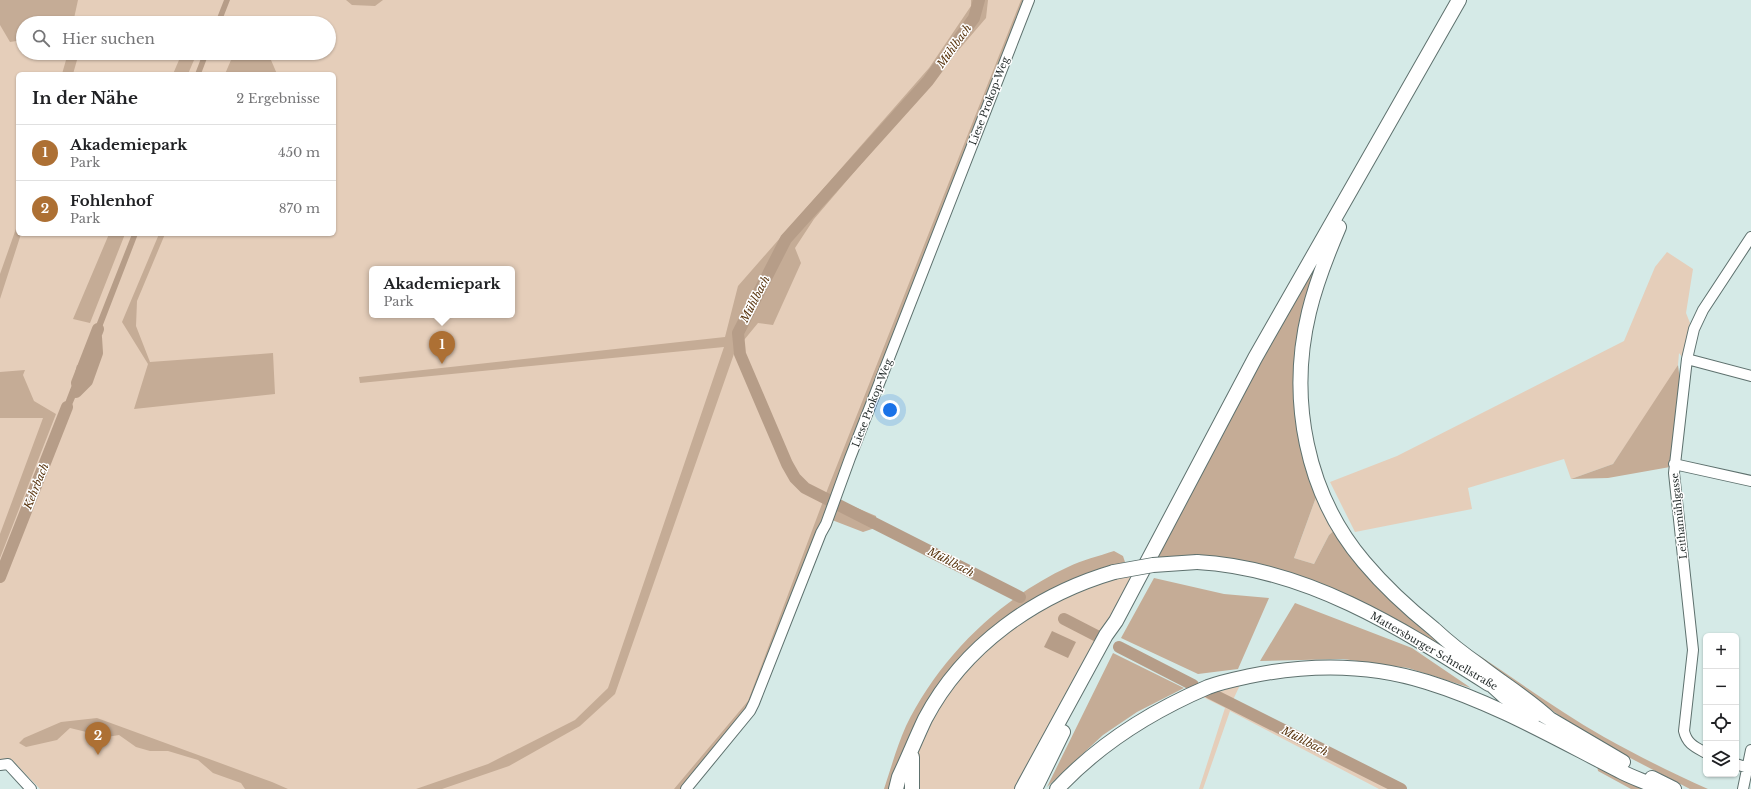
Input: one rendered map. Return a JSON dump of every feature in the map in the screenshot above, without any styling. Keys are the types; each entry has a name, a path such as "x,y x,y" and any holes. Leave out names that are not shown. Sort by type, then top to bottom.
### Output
{"highway":[{"path":"1022,789 1106,635 1116,622 1255,358 1459,0"},
{"path":"1424,63 1339,227 1320,274 1309,312 1302,345 1299,378 1301,412 1306,445 1319,489 1339,526 1364,562 1394,594 1434,630 1478,665 1537,707 1551,720"},
{"name":"Mattersburger Schnellstraße","path":"896,789 925,719 949,683 970,658 994,635 1012,621 1043,601 1078,584 1114,572 1153,565 1197,562 1234,566 1265,572 1336,597 1413,636 1589,743 1674,789"},
{"path":"1035,789 1112,638 1116,622"},
{"name":"Mattersburger Schnellstraße","path":"1057,789 1080,766 1117,737 1157,712 1203,690 1269,672 1316,667 1364,669 1427,681 1488,705 1531,725 1622,772 1660,789"},
{"path":"1027,789 1082,678"},
{"path":"1493,686 1505,697 1532,715 1644,781"},
{"path":"912,789 911,766 913,747"}],"street":[{"name":"Liese Prokop-Weg","path":"686,789 750,711 754,703 826,524 1029,0"},
{"name":"Leithamühlgasse","path":"1703,751 1689,744 1684,731 1693,650 1674,464 1687,358 1694,328 1751,237"},
{"path":"1687,358 1751,376"},
{"path":"1674,464 1751,481"},
{"path":"1743,789 1751,750"},
{"path":"0,765 8,764 32,789"},
{"path":"1739,765 1748,768"}],"shaded area":[{"path":"0,0 1025,0 750,705 681,789 40,789 11,759 0,765"},
{"path":"0,0 78,0 75,16 16,16 16,41 10,42 0,25"},
{"path":"224,0 230,0 224,16 218,16"},
{"path":"346,0 383,0 375,6 352,5"},
{"path":"971,0 988,0 986,18 814,219 795,248 801,263 773,325 758,323 735,351 615,694 580,726 509,766 442,789 416,789 488,764 575,720 608,688 724,347 360,383 359,377 725,337 738,286 929,68 971,6"},
{"path":"1021,0 1025,0 750,705 681,789 674,789 748,701 828,488"},
{"path":"66,60 77,60 74,72 63,72"},
{"path":"179,60 194,60 189,72 174,72"},
{"path":"200,60 206,60 202,72 196,72"},
{"path":"231,60 271,60 276,72 226,72"},
{"path":"16,229 16,236 20,236 0,299 0,274"},
{"path":"108,236 124,236 90,323 73,319"},
{"path":"131,236 137,236 98,338 99,344 89,343"},
{"path":"158,236 164,236 137,301 136,326 150,362 273,353 275,394 134,409 148,364 122,322"},
{"path":"1667,252 1693,269 1686,313 1690,323 1684,360 1679,353 1678,365 1674,374 1613,464 1571,479 1564,459 1468,488 1472,509 1355,532 1330,482 1397,456 1624,341 1655,267"},
{"path":"1314,255 1325,260 1299,378 1319,489 1294,558 1314,564 1329,535 1339,526 1364,562 1458,649 1450,659 1336,597 1184,556 1148,559"},
{"path":"77,365 88,370 85,379 89,383 75,398 64,424 58,421 73,382"},
{"path":"1678,365 1680,380 1670,467 1608,478 1571,479 1613,464"},
{"path":"25,370 23,375 34,401 56,414 0,558 0,534 43,418 0,418 0,372"},
{"path":"1319,489 1339,526 1329,535 1314,564 1294,558"},
{"path":"838,500 876,516 877,523 875,528 863,532 832,520"},
{"path":"1114,551 1123,556 1125,562 1072,580 1038,596 1006,617 977,642 891,789 884,789 906,726 920,701 954,654 974,633 995,613 1043,580 1085,560"},
{"path":"1141,573 1022,789 912,789 913,747 962,668 1061,592"},
{"path":"1154,578 1224,594 1269,598 1238,669 1198,674 1121,638"},
{"path":"1295,603 1412,648 1471,688 1408,668 1343,659 1260,661"},
{"path":"1052,631 1076,642 1068,658 1044,647"},
{"path":"1113,653 1184,688 1137,712 1103,735 1047,787"},
{"path":"1477,654 1604,737 1681,777 1708,789 1690,789 1609,747 1560,716 1493,669"},
{"path":"1240,685 1233,700 1407,789 1379,789 1230,711 1203,789 1199,789 1225,708 1203,697"},
{"path":"97,718 288,789 245,789 241,783 213,773 198,760 168,751 150,751 136,747 119,735 107,737 70,728 57,740 26,747 19,743 24,738 61,722"},
{"path":"1597,765 1646,789 1631,789 1598,771"}],"waterway":[{"name":"Mühlbach","path":"979,0 974,18 928,81 786,239 738,333 740,354 787,464 795,478 805,488 1020,597"},
{"name":"Kehrbach","path":"77,383 98,329"},
{"name":"Kehrbach","path":"76,392 87,381 97,353 96,337"},
{"name":"Kehrbach","path":"0,577 67,407"},
{"name":"Mühlbach","path":"1064,619 1097,636"},
{"name":"Mühlbach","path":"1119,647 1193,685"},
{"name":"Mühlbach","path":"1210,693 1401,789"}],"place":[{"name":"Akademiepark","path":"442,364"},
{"name":"Fohlenhof","path":"98,755"}]}
